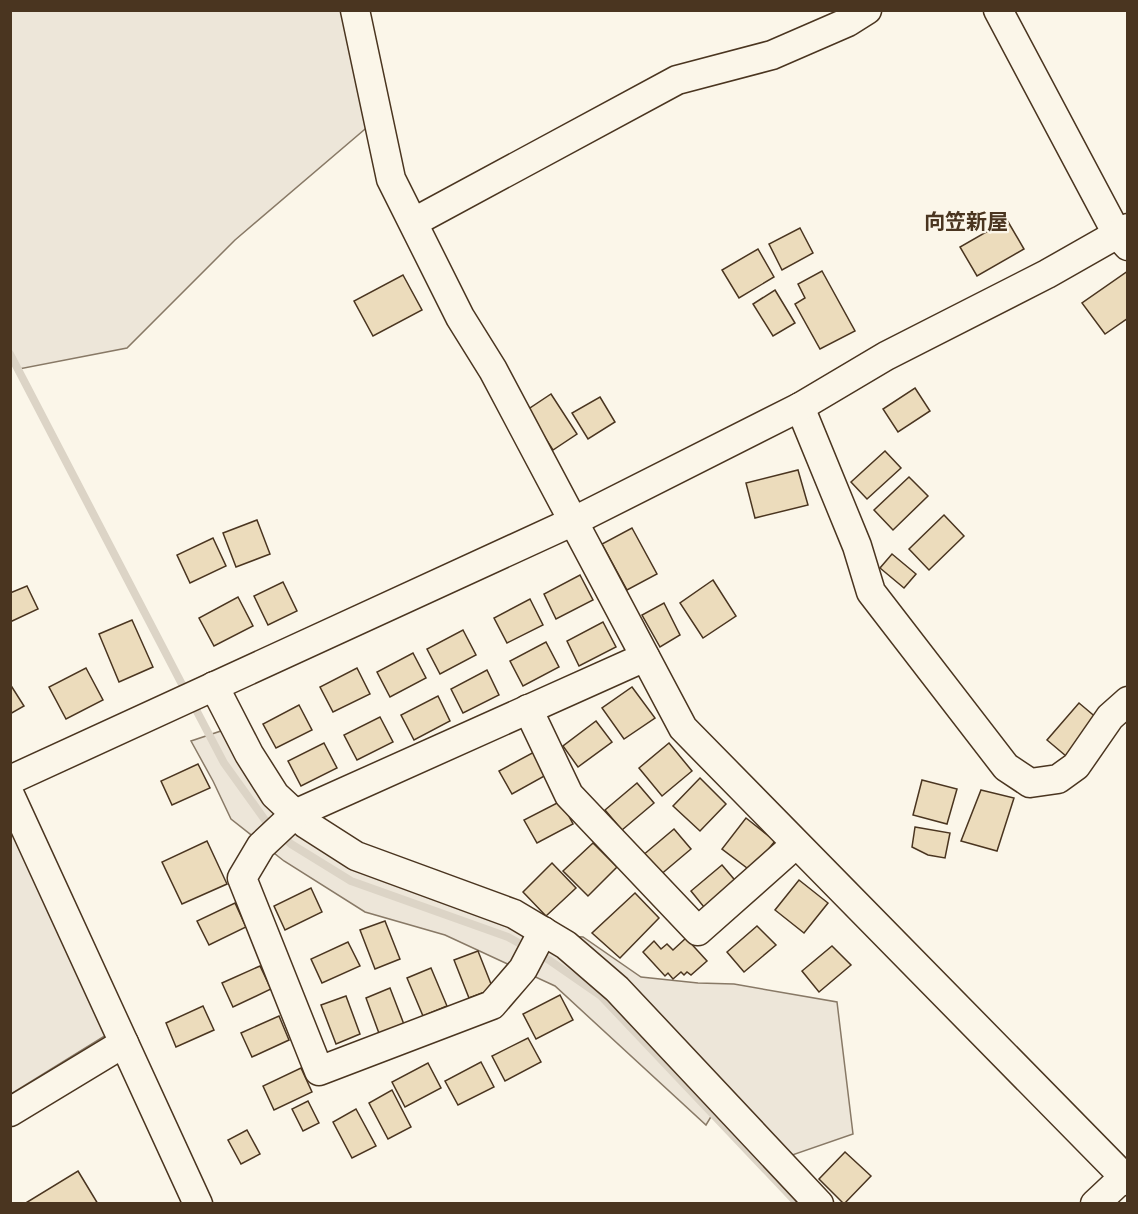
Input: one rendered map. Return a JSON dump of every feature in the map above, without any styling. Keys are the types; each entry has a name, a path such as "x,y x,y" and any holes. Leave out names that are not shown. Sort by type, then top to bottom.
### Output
{"street":[{"path":"354,10 390,179 414,222 460,317 493,370 683,728 1126,1177 1095,1203"},
{"path":"414,222 677,80 772,56 848,22 867,10"},
{"path":"10,780 573,521 800,407 886,356 1124,236 998,10"},
{"path":"800,407 857,546 871,592 1006,767 1030,783 1058,779 1076,766 1110,717 1128,701"},
{"path":"543,932 523,969 492,1005 319,1071 242,878 261,846 295,814 645,657"},
{"path":"214,686 254,762 275,795 306,824 356,856 514,914 566,945 617,989 819,1203"},
{"path":"528,710 569,795 698,931 796,844"},
{"path":"10,795 198,1203"},
{"path":"10,1112 124,1043"}],"shaded area":[{"path":"11,11 354,11 378,118 235,240 127,348 19,369 11,361"},
{"path":"221,731 275,806 550,935 583,937 641,977 734,984 837,1002 853,1134 778,1160 721,1100 706,1125 555,986 445,935 365,912 284,861 231,819 191,741"},
{"path":"10,824 108,1034 11,1094 10,1094"}],"building":[{"path":"1007,220 1024,249 977,276 960,247"},
{"path":"800,228 813,253 782,270 769,244"},
{"path":"758,249 774,277 739,298 722,270"},
{"path":"822,271 855,331 820,349 795,304 805,298 798,284"},
{"path":"1128,271 1128,318 1105,334 1082,303"},
{"path":"403,275 422,310 373,336 354,301"},
{"path":"775,290 795,323 773,336 753,304"},
{"path":"915,388 930,411 898,432 883,409"},
{"path":"551,394 577,434 553,450 527,410"},
{"path":"600,397 615,422 588,439 572,413"},
{"path":"885,451 901,468 867,499 851,482"},
{"path":"798,470 808,505 755,518 746,483"},
{"path":"909,477 928,496 893,530 874,510"},
{"path":"944,515 964,536 929,570 909,549"},
{"path":"257,520 270,554 236,567 223,533"},
{"path":"632,528 657,574 627,590 602,544"},
{"path":"213,538 226,566 190,583 177,555"},
{"path":"892,554 916,574 904,588 880,568"},
{"path":"580,575 593,600 556,619 544,594"},
{"path":"713,580 736,616 703,638 680,603"},
{"path":"283,582 297,611 268,625 254,596"},
{"path":"27,586 38,609 10,622 10,593"},
{"path":"238,597 253,626 214,646 199,618"},
{"path":"530,599 543,625 507,643 494,618"},
{"path":"664,603 680,635 660,647 642,615"},
{"path":"132,620 153,667 119,682 99,634"},
{"path":"603,622 616,647 579,666 567,641"},
{"path":"463,630 476,655 440,674 427,649"},
{"path":"546,642 559,667 523,686 510,661"},
{"path":"413,653 426,678 390,697 377,672"},
{"path":"86,668 103,700 66,719 49,687"},
{"path":"357,668 370,694 333,712 320,687"},
{"path":"487,670 499,695 463,713 451,689"},
{"path":"10,684 24,706 10,714"},
{"path":"632,687 655,718 624,739 602,708"},
{"path":"438,696 450,721 414,740 401,715"},
{"path":"1079,703 1098,719 1066,756 1047,740"},
{"path":"299,705 312,730 276,748 263,724"},
{"path":"380,717 393,742 357,760 344,735"},
{"path":"596,721 612,742 578,767 563,746"},
{"path":"324,743 337,768 301,786 288,761"},
{"path":"669,743 692,771 662,796 639,768"},
{"path":"536,751 548,774 512,794 499,771"},
{"path":"198,764 210,788 172,805 161,781"},
{"path":"700,778 726,804 700,831 673,806"},
{"path":"922,780 957,789 947,824 913,815"},
{"path":"637,783 654,803 622,830 605,810"},
{"path":"981,790 1014,798 997,851 961,841"},
{"path":"561,801 573,824 537,843 524,820"},
{"path":"746,818 775,841 751,871 722,849"},
{"path":"915,827 950,833 945,858 928,855 912,847"},
{"path":"674,829 691,849 659,876 642,856"},
{"path":"207,841 227,884 182,904 162,862"},
{"path":"593,843 617,867 588,896 563,871"},
{"path":"552,863 576,888 546,916 523,892"},
{"path":"722,865 739,885 708,912 691,891"},
{"path":"799,880 828,903 804,933 775,910"},
{"path":"311,888 322,912 285,930 274,906"},
{"path":"635,893 659,918 620,958 592,933"},
{"path":"235,903 246,927 209,945 197,921"},
{"path":"385,921 400,959 375,969 360,930"},
{"path":"757,926 776,945 744,972 727,952"},
{"path":"686,938 707,961 691,975 687,972 684,975 681,972 673,979 668,973 665,976 643,952 654,941 661,949 667,944 673,950"},
{"path":"348,942 360,966 322,983 311,959"},
{"path":"832,946 851,965 819,992 802,971"},
{"path":"478,951 493,989 469,998 454,960"},
{"path":"260,966 271,989 233,1007 222,983"},
{"path":"431,968 447,1006 423,1016 407,978"},
{"path":"390,988 405,1027 380,1036 366,998"},
{"path":"560,995 573,1020 536,1039 523,1014"},
{"path":"346,996 360,1034 336,1044 321,1005"},
{"path":"203,1006 214,1030 176,1047 166,1023"},
{"path":"279,1016 289,1040 252,1057 241,1033"},
{"path":"528,1038 541,1062 505,1081 492,1056"},
{"path":"481,1062 494,1087 458,1105 445,1081"},
{"path":"428,1063 441,1088 405,1107 392,1082"},
{"path":"301,1068 312,1092 274,1110 263,1086"},
{"path":"392,1090 411,1127 388,1139 369,1103"},
{"path":"308,1101 319,1123 303,1131 292,1109"},
{"path":"356,1109 376,1146 352,1158 333,1122"},
{"path":"247,1130 260,1154 241,1164 228,1140"},
{"path":"845,1152 871,1176 844,1204 819,1179"},
{"path":"78,1171 98,1204 24,1204"}],"waterway":[{"path":"10,354 186,692"},
{"path":"192,702 224,763 273,828"},
{"path":"282,836 351,881 508,937 549,960 601,996 798,1204"}],"district":[{"name":"向笠新屋","path":"966,221"}]}
